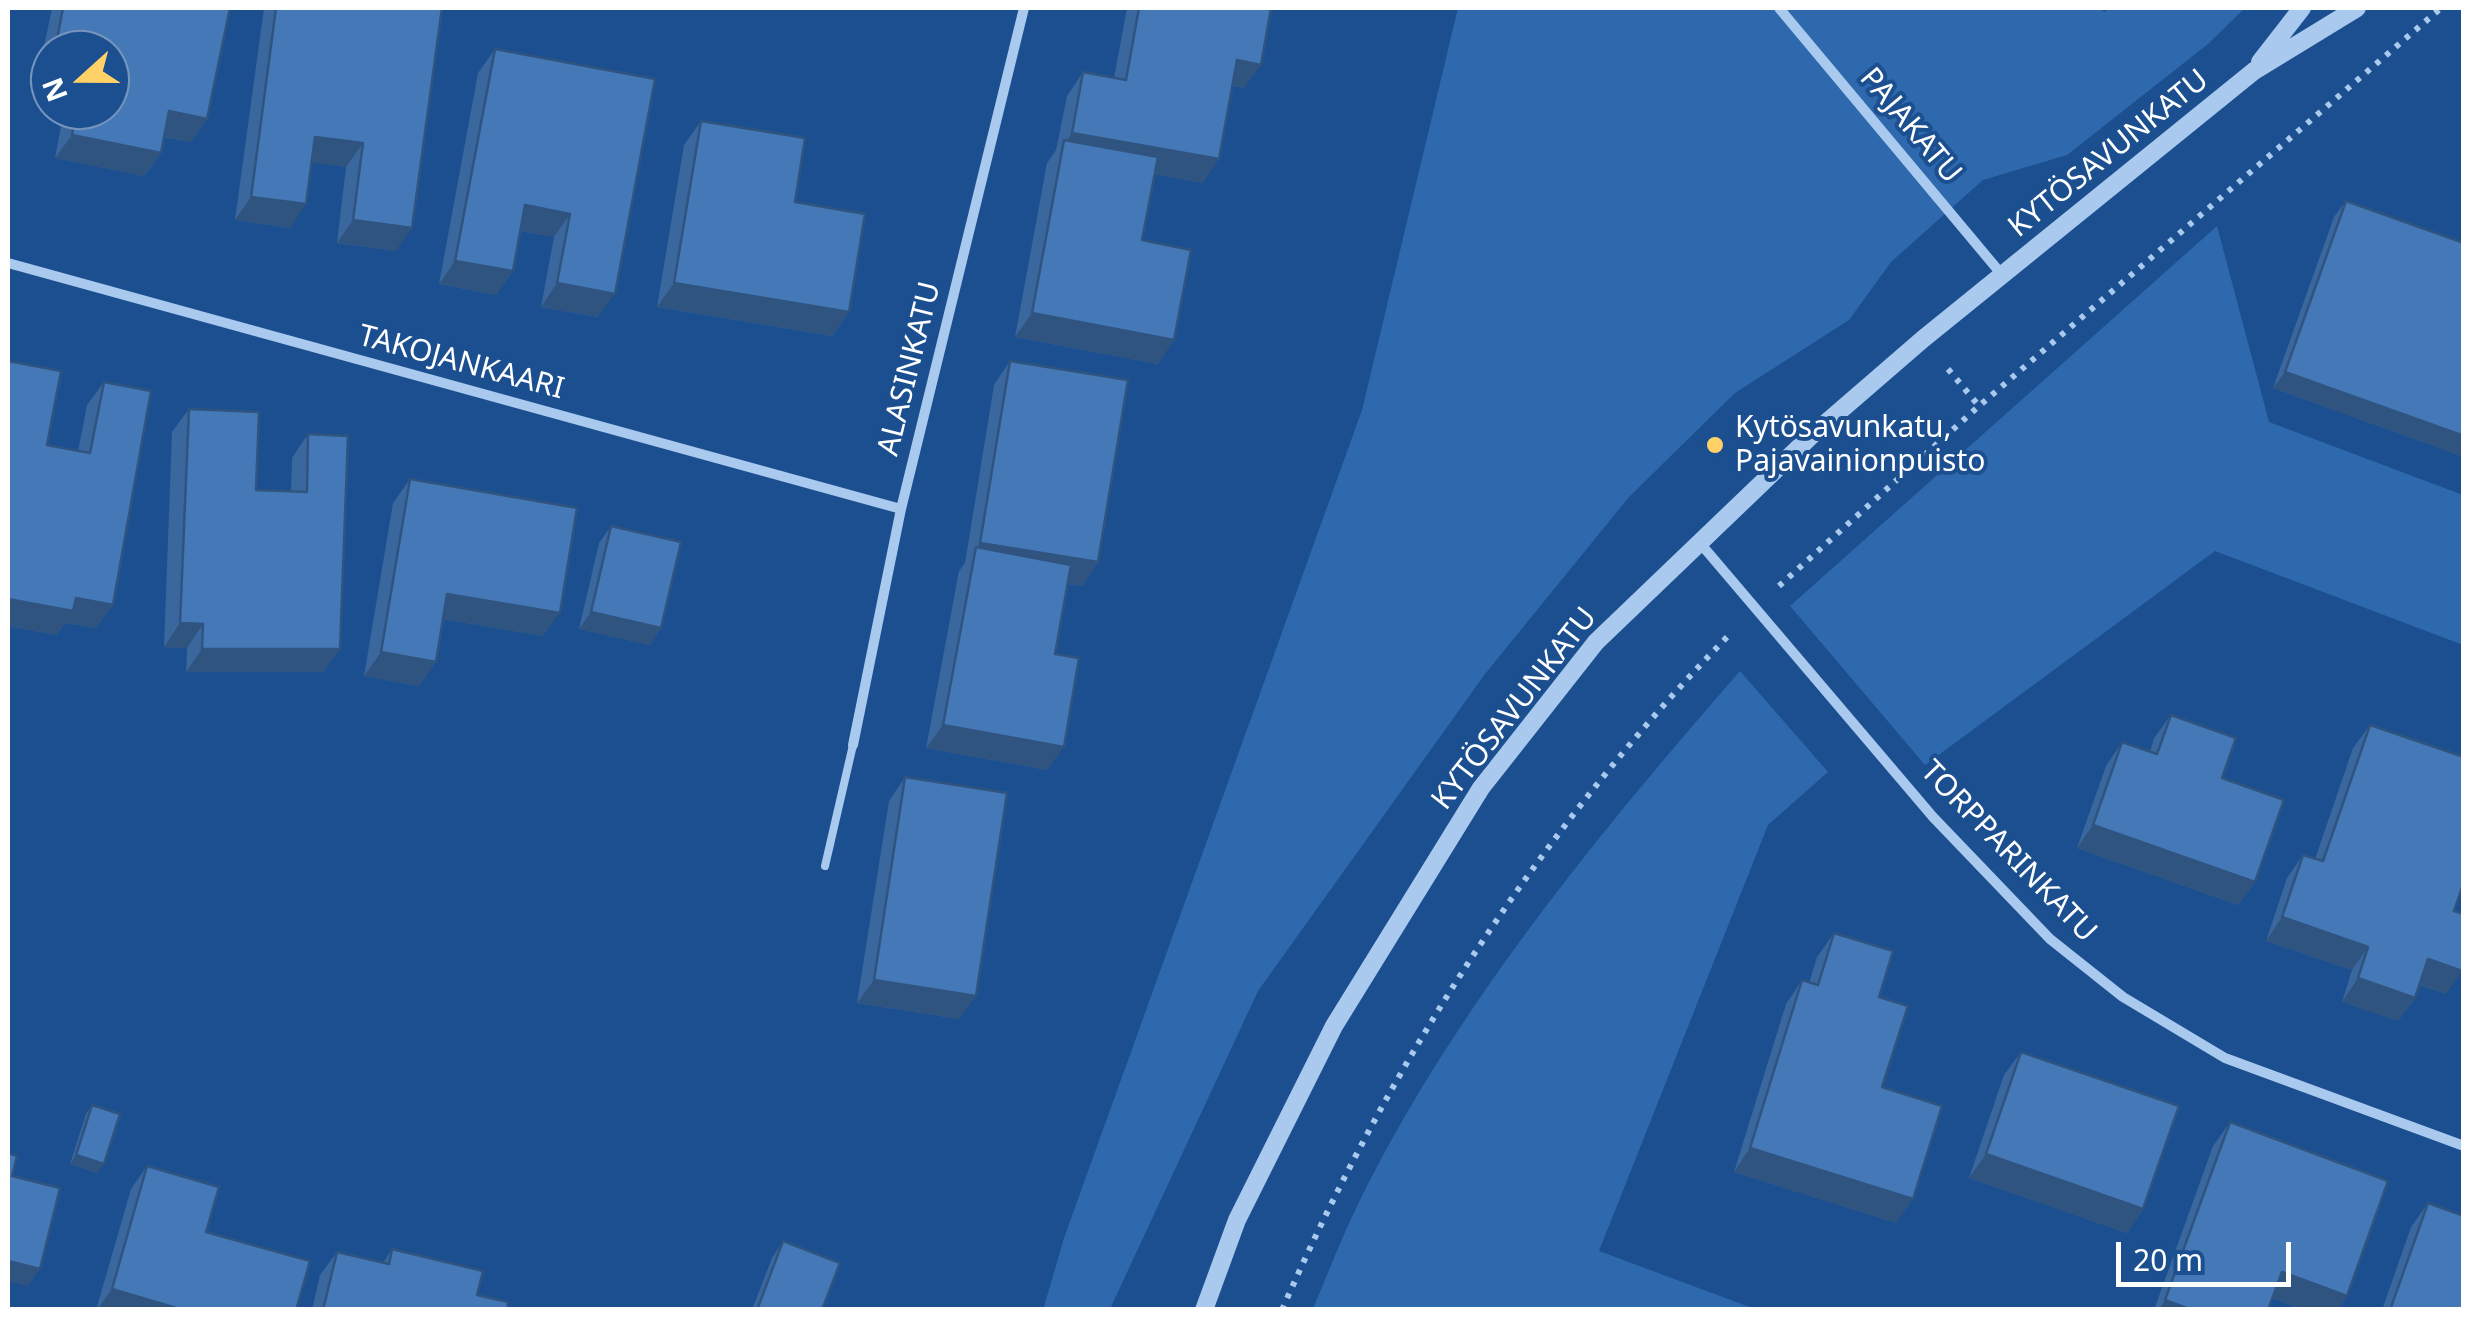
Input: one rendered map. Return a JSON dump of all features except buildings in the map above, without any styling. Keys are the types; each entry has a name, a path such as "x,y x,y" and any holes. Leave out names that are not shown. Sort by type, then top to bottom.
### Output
{"street":[{"name":"ALASINKATU","path":"853,745 901,509 1024,8"},
{"name":"PAJAKATU","path":"1779,8 2004,277"},
{"name":"KYTÖSAVUNKATU","path":"2254,71 2302,8"},
{"name":"KYTÖSAVUNKATU","path":"1204,1310 1237,1220 1334,1026 1481,788 1596,642 1812,435 2254,71 2357,8"},
{"name":"TAKOJANKAARI","path":"8,263 901,509"},
{"name":"TORPPARINKATU","path":"1700,542 1934,816 2064,950 2124,997 2224,1058 2464,1146"}],"lane":[{"path":"824,866 853,745"}],"shaded area":[{"path":"1458,8 2100,8 2104,12 2111,8 2245,8 2208,44 2067,155 1983,180 1891,262 1849,320 1735,393 1629,497 1485,674 1258,991 1110,1309 1043,1310 1064,1238 1362,410"},
{"path":"2217,226 2269,422 2463,495 2463,645 2215,551 1925,765 1790,606"},
{"path":"1740,671 1828,772 1768,825 1599,1251 1755,1309 1313,1309 1354,1212 1399,1126 1486,989 1583,858"}],"place":[{"name":"Kytösavunkatu, Pajavainionpuisto","path":"1715,445"}]}
